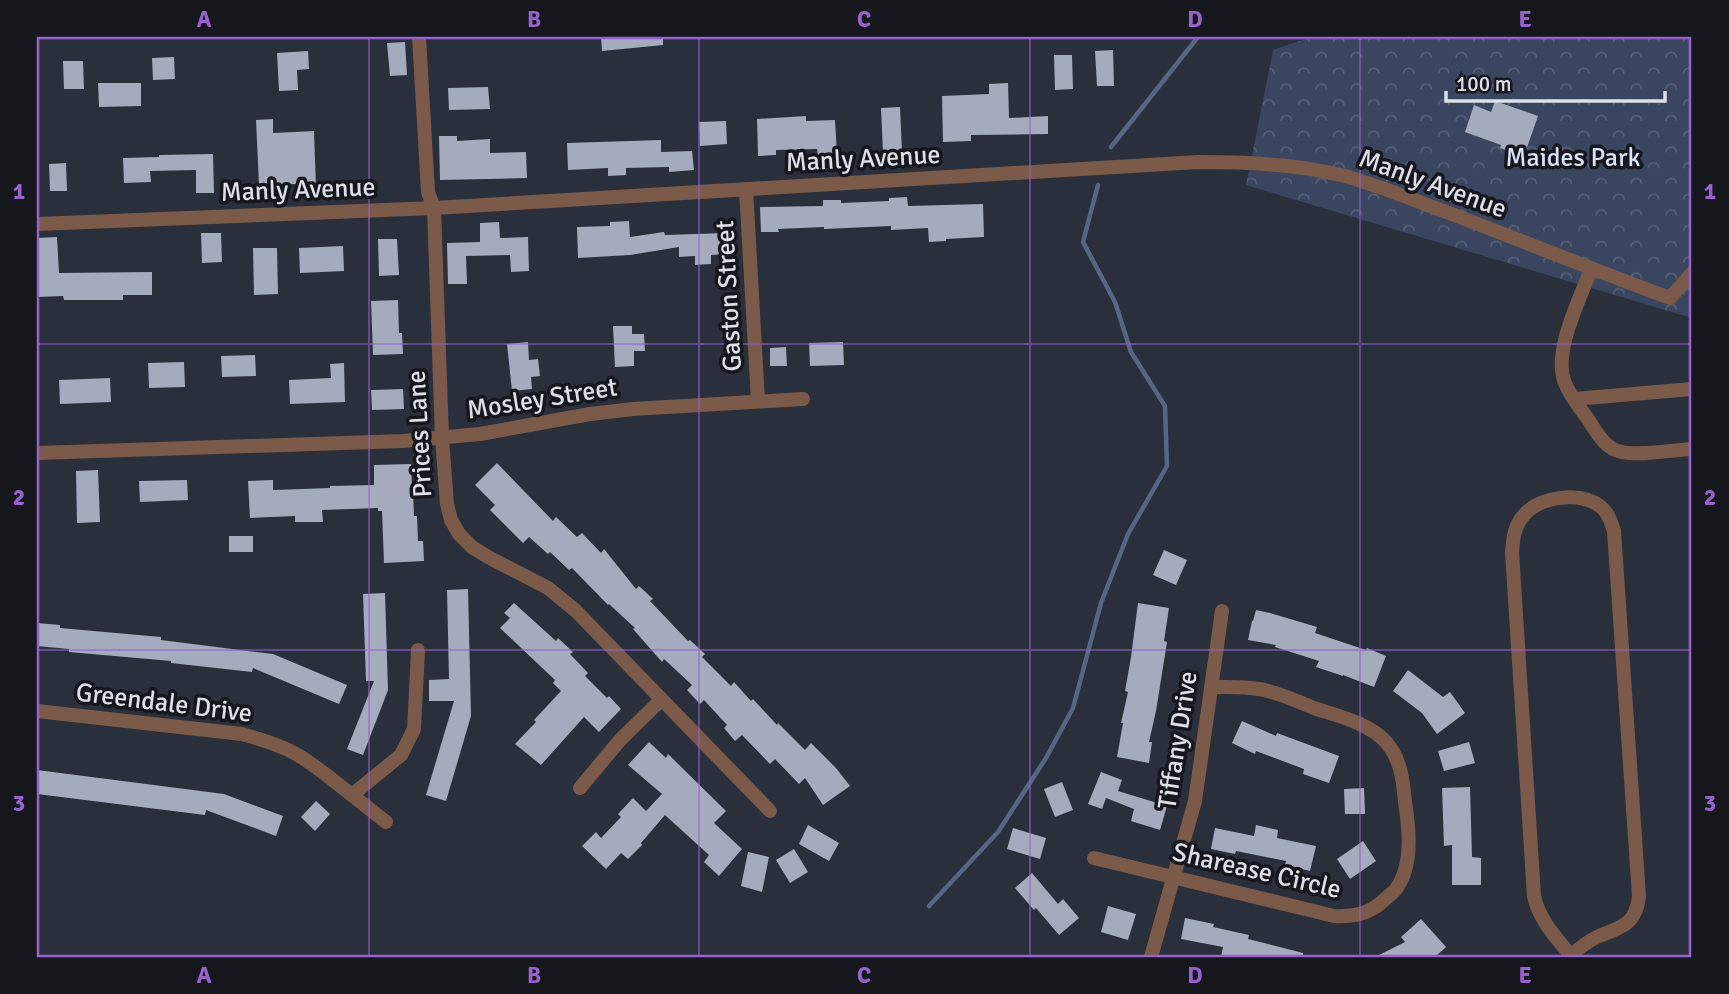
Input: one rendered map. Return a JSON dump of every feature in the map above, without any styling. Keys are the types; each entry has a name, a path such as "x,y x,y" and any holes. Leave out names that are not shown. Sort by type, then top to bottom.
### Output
{"street":[{"name":"Prices Lane","path":"419,37 428,192 434,208 442,438 447,504 451,520 459,534 472,547 561,597 770,811"},
{"name":"Manly Avenue","path":"37,224 434,208 1198,162 1238,162 1280,164 1362,181 1670,298 1692,273"},
{"name":"Gaston Street","path":"746,189 758,401"},
{"path":"1591,269 1562,350 1562,374 1574,400 1611,448 1634,453 1692,449"},
{"path":"1574,400 1692,389"},
{"name":"Mosley Street","path":"37,453 442,438 633,408 803,399"},
{"path":"1569,498 1601,506 1614,531 1639,897 1635,914 1624,926 1595,938 1570,956 1545,923 1534,896 1512,552 1514,534 1524,515 1543,503 1569,498"},
{"name":"Tiffany Drive","path":"1151,957 1195,801 1222,611"},
{"path":"352,795 401,755 414,729 418,650"},
{"name":"Sharease Circle","path":"1094,858 1334,916 1368,911 1379,905 1399,885 1406,864 1408,834 1402,776 1393,752 1381,737 1363,726 1277,694 1248,687 1211,687"},
{"path":"580,788 620,740 661,699"},
{"name":"Greendale Drive","path":"37,711 242,734 292,752 386,822"}],"green space":[{"name":"Maides Park","path":"1311,37 1692,37 1692,318 1246,185 1273,50"}],"building":[{"path":"601,37 663,37 663,45 602,51"},
{"path":"405,42 407,75 390,76 387,43"},
{"path":"1113,50 1114,86 1097,86 1095,51"},
{"path":"308,51 309,69 297,70 298,90 279,91 277,53"},
{"path":"1054,55 1072,55 1073,89 1055,90"},
{"path":"174,57 175,79 153,80 152,58"},
{"path":"63,61 83,61 84,89 64,89"},
{"path":"98,83 141,83 141,106 99,107"},
{"path":"1008,83 1009,118 1048,116 1048,134 971,135 971,141 943,142 942,96 989,94 989,84"},
{"path":"488,87 490,109 449,110 448,88"},
{"path":"1495,101 1538,116 1524,156 1465,132 1474,105 1491,112"},
{"path":"900,107 902,152 883,154 881,108"},
{"path":"806,116 806,121 835,120 837,155 818,156 817,149 776,150 776,155 758,156 757,119"},
{"path":"273,119 273,133 314,131 316,188 296,189 296,184 259,185 256,120"},
{"path":"726,121 727,144 700,146 699,122"},
{"path":"439,136 457,136 457,141 490,139 490,153 526,152 527,178 440,180"},
{"path":"661,140 661,152 692,151 694,170 669,172 669,167 626,168 626,175 608,176 608,168 568,170 567,143"},
{"path":"213,154 214,193 196,193 196,170 150,171 151,182 124,183 123,158"},
{"path":"66,163 67,191 50,191 49,164"},
{"path":"907,197 908,206 983,204 984,237 929,242 928,228 891,230 891,226 778,229 779,232 761,232 760,207 823,206 823,200 841,200 841,203 889,201 889,198"},
{"path":"629,221 630,237 664,232 665,235 726,233 726,254 711,255 711,264 695,265 695,256 679,257 679,247 630,255 578,258 577,227 610,226 610,222"},
{"path":"499,222 500,238 528,237 529,271 511,272 510,255 466,256 467,284 448,284 447,243 480,242 480,223"},
{"path":"201,233 221,233 222,262 202,263"},
{"path":"57,237 59,273 152,272 152,295 123,295 123,300 37,297 37,238"},
{"path":"378,239 397,239 399,275 379,276"},
{"path":"343,246 344,271 300,273 299,248"},
{"path":"253,248 277,248 278,294 254,295"},
{"path":"398,300 403,354 373,355 371,301"},
{"path":"613,326 632,326 632,334 644,334 645,351 634,351 634,366 615,367"},
{"path":"528,342 529,360 538,359 540,376 531,377 532,389 512,391 507,344"},
{"path":"843,342 844,365 810,366 809,343"},
{"path":"786,347 787,366 770,366 770,348"},
{"path":"255,355 256,376 222,377 221,356"},
{"path":"184,362 185,387 149,388 148,363"},
{"path":"344,363 345,402 290,404 289,380 331,378 330,364"},
{"path":"110,378 111,402 60,404 59,380"},
{"path":"403,389 404,409 372,410 371,390"},
{"path":"497,463 553,521 556,517 577,537 582,533 601,553 604,549 636,589 639,586 653,599 650,601 688,641 705,654 702,657 731,686 734,682 805,750 811,743 850,786 823,805 805,778 799,784 775,759 770,764 742,735 735,741 724,728 727,725 704,700 700,704 687,690 692,685 664,659 662,662 633,629 635,628 572,568 569,570 529,537 523,543 490,510 495,505 475,485"},
{"path":"411,464 414,516 417,516 418,541 423,541 424,561 384,563 382,511 378,511 378,508 322,510 323,522 295,522 295,516 250,518 248,481 273,480 273,490 374,485 374,465"},
{"path":"98,470 100,522 77,523 76,471"},
{"path":"187,480 188,500 140,502 139,481"},
{"path":"229,536 253,536 253,552 229,552"},
{"path":"1164,550 1187,560 1176,585 1153,575"},
{"path":"468,589 471,716 446,801 426,795 454,701 429,701 429,680 449,679 447,590"},
{"path":"385,593 388,690 363,755 347,749 374,681 366,681 363,594"},
{"path":"514,603 556,641 558,638 573,652 570,654 588,673 585,676 621,709 599,732 584,717 541,765 515,744 561,691 553,683 555,680 500,628 510,618 504,613"},
{"path":"1138,603 1169,608 1164,641 1167,642 1149,742 1152,742 1149,763 1117,757 1128,692 1125,691"},
{"path":"1256,610 1317,627 1315,633 1386,656 1374,687 1316,667 1319,661 1275,647 1276,645 1248,640"},
{"path":"37,623 60,625 60,628 161,637 161,640 273,654 347,685 339,704 253,668 252,672 171,661 69,652 69,649 37,646"},
{"path":"1408,670 1443,697 1450,692 1465,713 1437,734 1422,713 1393,691"},
{"path":"1242,721 1276,736 1277,733 1339,756 1329,783 1303,774 1304,769 1256,751 1255,754 1232,743"},
{"path":"649,742 666,758 668,754 726,811 714,823 742,849 719,876 704,862 709,855 665,815 628,859 621,853 606,869 582,846 596,832 601,838 621,817 618,814 633,798 646,811 662,794 628,765"},
{"path":"1469,742 1475,763 1444,771 1438,751"},
{"path":"37,770 224,794 283,816 276,836 206,810 205,815 37,794"},
{"path":"1101,772 1122,780 1118,791 1167,806 1160,830 1131,821 1134,809 1106,798 1102,809 1088,804"},
{"path":"1062,782 1073,810 1055,817 1044,789"},
{"path":"1470,787 1472,857 1481,858 1481,885 1452,885 1452,845 1444,846 1442,788"},
{"path":"1364,788 1365,814 1345,814 1344,789"},
{"path":"316,801 330,814 315,831 301,817"},
{"path":"808,825 839,843 829,861 799,844"},
{"path":"1256,825 1278,830 1277,838 1316,846 1310,871 1285,865 1286,861 1211,849 1215,828 1254,836"},
{"path":"1013,828 1046,838 1040,859 1007,849"},
{"path":"1363,841 1376,861 1350,879 1337,859"},
{"path":"794,849 808,872 790,883 776,860"},
{"path":"748,852 769,857 762,892 741,886"},
{"path":"1032,873 1058,904 1063,899 1079,918 1059,935 1015,888"},
{"path":"1108,906 1136,914 1128,940 1101,932"},
{"path":"1185,918 1249,935 1248,939 1303,953 1303,957 1221,957 1223,947 1181,939"},
{"path":"1421,919 1446,947 1435,957 1375,957 1405,942 1401,937"}],"waterway":[{"path":"1111,147 1198,37"},
{"path":"929,906 998,832 1046,758 1073,708 1101,603 1128,534 1167,466 1165,406 1131,352 1115,302 1083,242 1098,185"}]}
